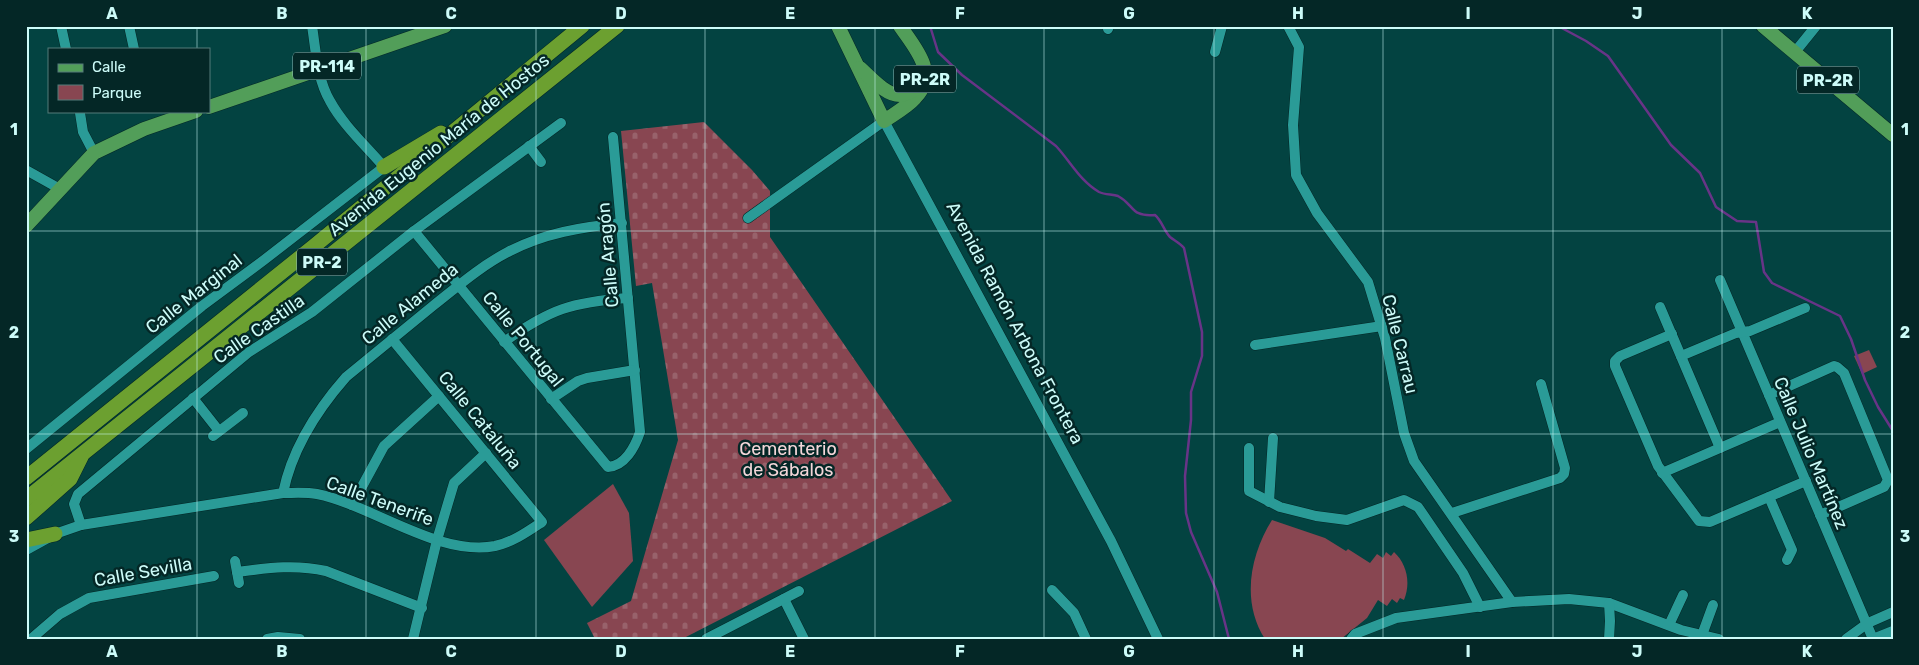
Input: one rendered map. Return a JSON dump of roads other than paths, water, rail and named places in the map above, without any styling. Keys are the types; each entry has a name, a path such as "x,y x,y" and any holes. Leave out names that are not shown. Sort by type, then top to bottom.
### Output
{"highway":[{"name":"Avenida Eugenio María de Hostos","path":"26,478 582,26"},
{"name":"Avenida Eugenio María de Hostos","path":"26,499 617,26"},
{"path":"384,167 483,108"},
{"path":"26,518 70,480 82,454"},
{"path":"26,540 55,534"}],"main road":[{"name":"PR-114","path":"210,107 445,26"},
{"name":"Avenida Ramón Arbona Frontera","path":"838,26 884,121"},
{"name":"PR-2R","path":"884,121 916,98 927,74 923,61 900,26"},
{"name":"PR-2R","path":"1763,26 1893,135"},
{"path":"855,64 886,90 896,95 902,95 923,86"},
{"path":"26,226 94,153 144,130 193,112"}],"street":[{"path":"61,26 66,48"},
{"path":"129,26 134,48"},
{"path":"312,26 318,69 329,100 340,116 384,167"},
{"path":"1214,52 1222,26"},
{"name":"Calle Carrau","path":"1290,26 1300,47 1293,125 1296,175 1317,213 1368,282 1386,338 1404,433 1414,461 1452,513 1512,602"},
{"path":"1795,52 1816,26"},
{"path":"82,112 83,132 94,153"},
{"path":"748,218 884,121"},
{"name":"Avenida Ramón Arbona Frontera","path":"884,121 1111,541 1158,639"},
{"name":"Calle Castilla","path":"81,525 74,504 78,494 249,352 312,312 414,230 561,122"},
{"name":"Calle Aragón","path":"608,466 616,466 632,451 640,432 613,137"},
{"path":"529,146 541,162"},
{"name":"Calle Marginal","path":"26,449 202,306 384,167"},
{"path":"26,170 60,189"},
{"name":"Calle Alameda","path":"283,492 287,473 322,406 346,377 458,285 509,251 542,237 580,227 622,223"},
{"name":"Calle Portugal","path":"414,230 504,342 608,466"},
{"name":"Calle Julio Martínez","path":"1720,280 1868,623 1873,639"},
{"path":"504,342 530,323 561,309 588,301 628,298"},
{"path":"1660,307 1720,448"},
{"path":"1681,356 1741,332 1750,331 1805,308"},
{"path":"1255,345 1382,326"},
{"path":"1672,334 1620,356 1615,361 1615,366 1662,473 1699,521 1704,523 1769,498 1806,481"},
{"name":"Calle Cataluña","path":"392,339 542,522"},
{"path":"1769,395 1834,366 1844,373 1888,480 1884,487 1820,514"},
{"path":"551,399 578,381 635,370"},
{"path":"1452,513 1560,478 1564,474 1565,468 1542,384"},
{"path":"352,505 384,446 439,396"},
{"path":"193,398 216,433 242,413"},
{"path":"1662,473 1780,422"},
{"path":"1269,502 1273,438"},
{"path":"1249,448 1248,491 1280,507 1316,516 1348,520 1404,500 1418,507 1463,573 1480,606"},
{"path":"413,639 437,540 454,483 486,453"},
{"name":"Calle Tenerife","path":"81,525 283,492 317,494 352,505 437,540 464,547 494,546 518,538 542,522"},
{"path":"1769,498 1792,550 1787,560"},
{"path":"26,550 55,534 81,525"},
{"path":"235,561 239,584"},
{"path":"237,572 276,567 312,568 326,571 422,608"},
{"name":"Calle Sevilla","path":"31,639 60,614 88,598 214,575"},
{"path":"1052,590 1074,613 1086,638"},
{"path":"706,639 799,591"},
{"path":"1669,625 1683,595"},
{"path":"784,599 804,639"},
{"path":"1351,639 1355,634 1396,618 1512,602 1569,599 1609,603 1669,625 1719,639"},
{"path":"1609,603 1609,639"},
{"path":"1702,635 1713,605"},
{"path":"1846,639 1868,623 1893,612"},
{"path":"1873,639 1893,631"},
{"path":"266,639 278,637 300,639"}],"waterway":[{"path":"930,26 938,52 962,75 1056,146 1081,177 1092,187 1101,193 1118,196 1141,214 1155,215 1170,237 1184,248 1202,332 1202,356 1191,392 1191,420 1185,476 1186,513 1191,532 1217,592 1229,639"},
{"path":"1558,26 1586,41 1608,56 1671,145 1700,173 1716,207 1737,221 1756,222 1764,272 1772,283 1840,316 1851,339 1865,380 1878,407 1893,431"}],"park label":[{"name":"Cementerio de Sábalos","path":"788,459"}]}
